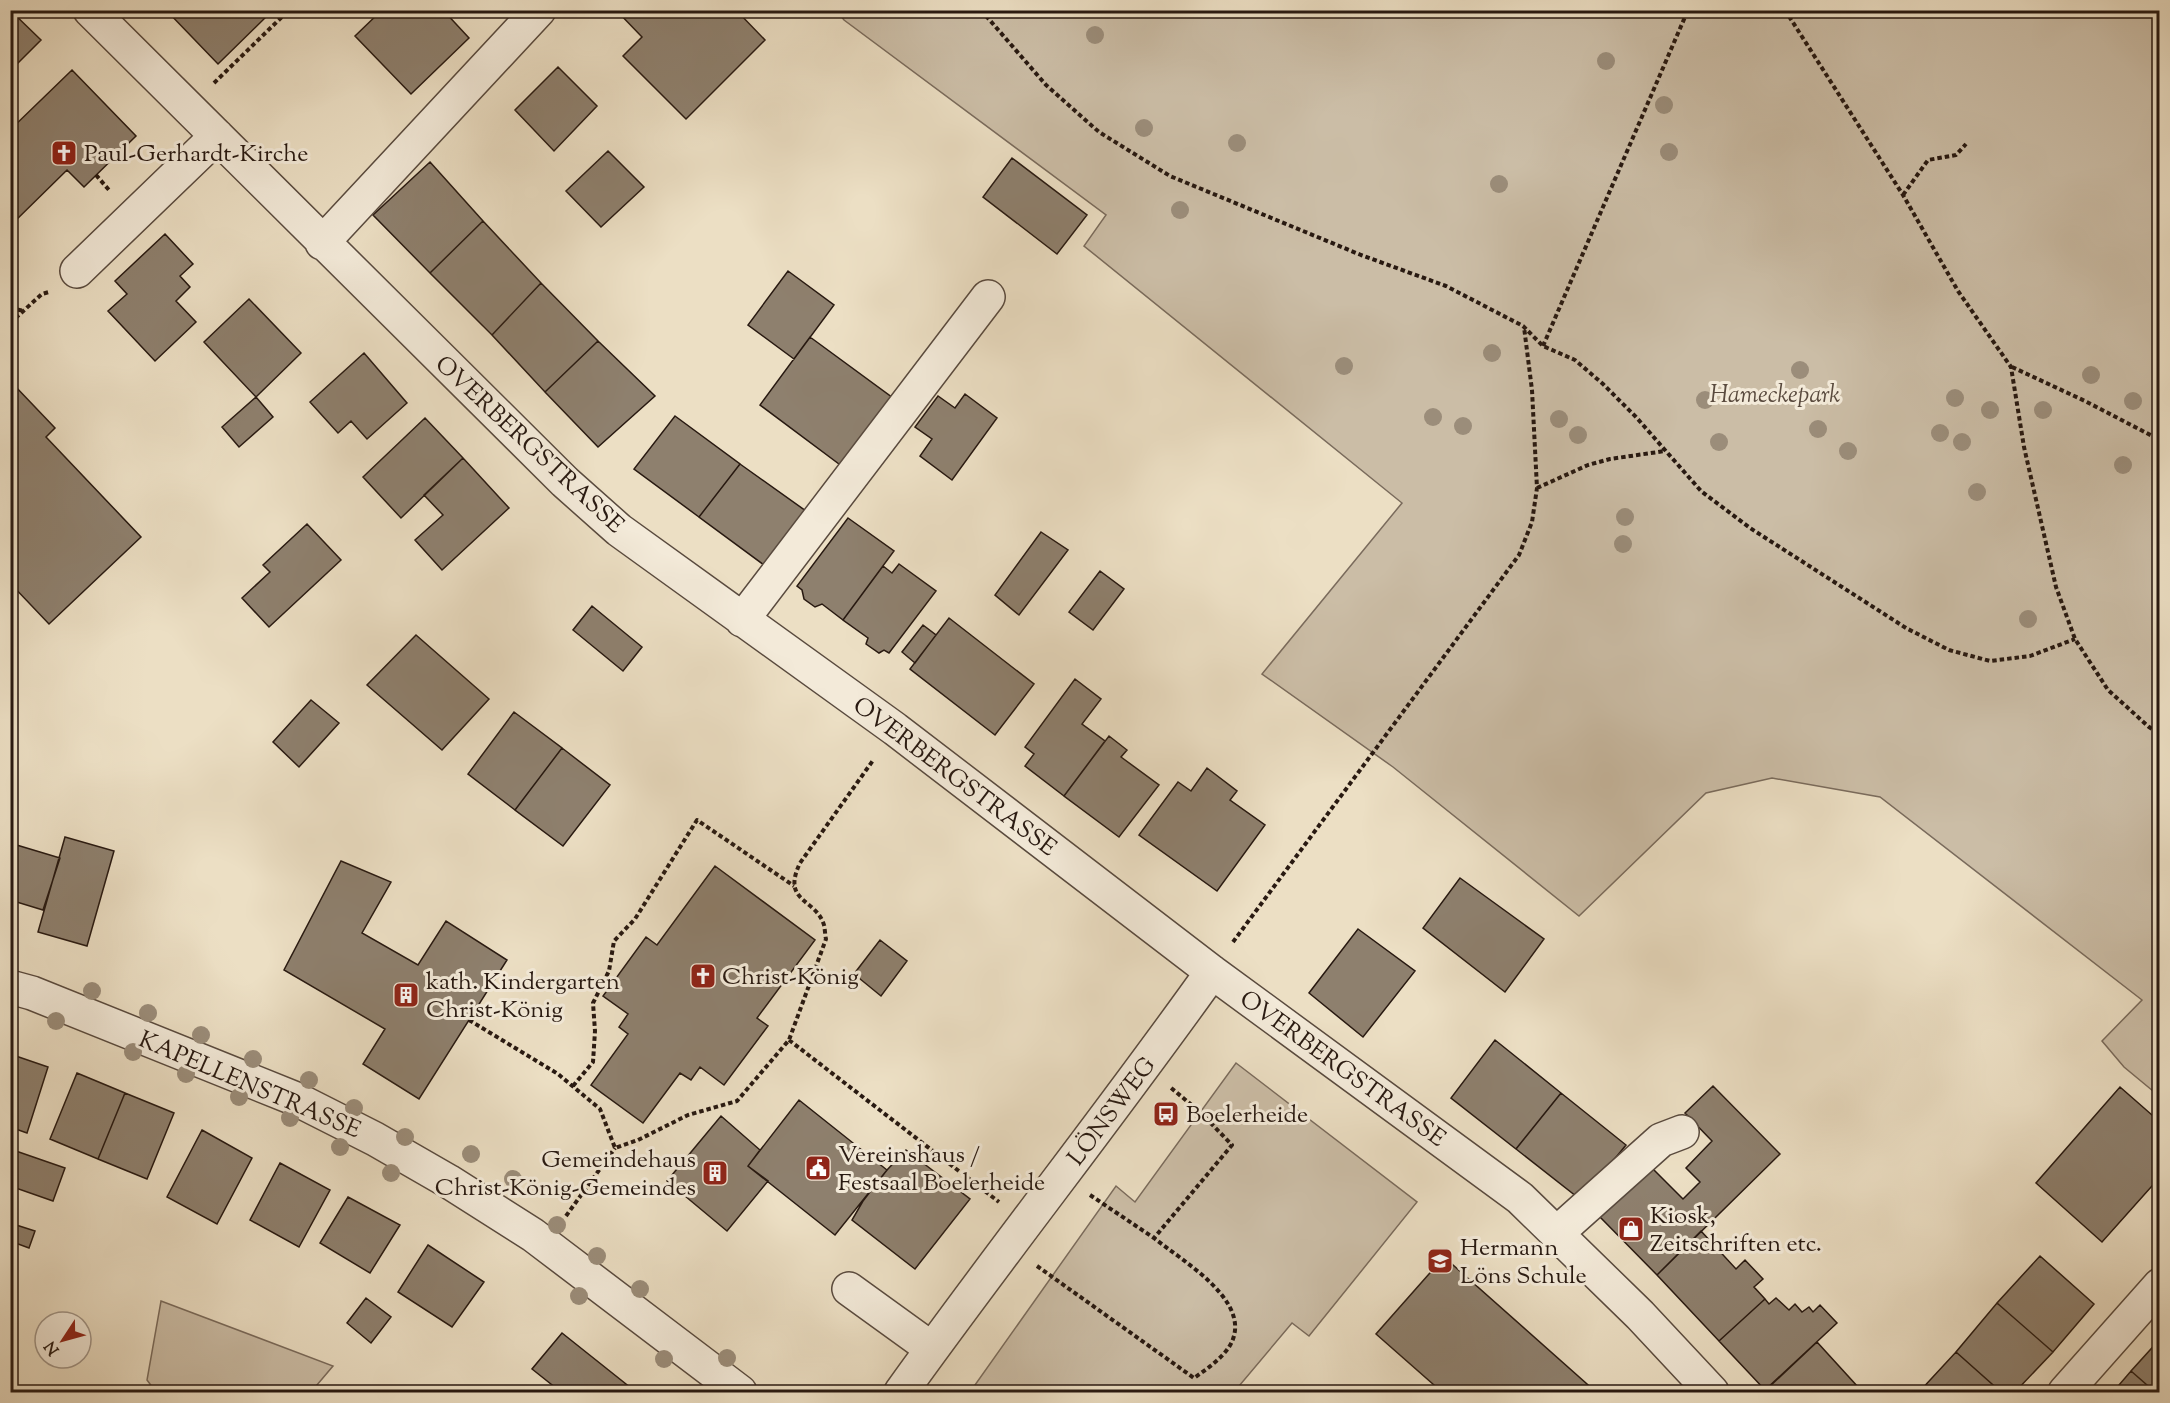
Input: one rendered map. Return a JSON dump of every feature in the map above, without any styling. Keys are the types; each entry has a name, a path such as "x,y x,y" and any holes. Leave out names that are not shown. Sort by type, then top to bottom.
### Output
{"street":[{"name":"OVERBERGSTRASSE","path":"90,10 565,482 620,530 895,729 1212,972 1520,1198 1640,1315 1712,1392"},
{"path":"322,243 539,10"},
{"path":"77,271 217,136"},
{"path":"742,620 988,297"},
{"name":"LÖNSWEG","path":"901,1392 1212,972"},
{"name":"KAPELLENSTRASSE","path":"10,987 32,993 296,1098 375,1139 448,1181 533,1235 740,1392"},
{"path":"1557,1233 1661,1140 1683,1132"},
{"path":"2065,1392 2160,1285"},
{"path":"849,1289 932,1349"}],"path":[{"path":"189,109 289,10"},
{"path":"981,10 1046,85 1099,132 1170,176 1361,255 1446,286 1523,326 1543,346 1575,360 1603,384 1701,491 1750,528 1906,628 1950,650 1990,661 2030,656 2074,639"},
{"path":"1543,346 1688,10"},
{"path":"1785,10 1903,195 1958,291 2011,367 2024,447 2054,575 2074,639 2108,690 2160,734"},
{"path":"1903,195 1928,160 1946,159 1956,155 1966,144"},
{"path":"10,323 42,294 57,290 77,271"},
{"path":"10,308 24,311"},
{"path":"1212,972 1520,555 1532,522 1536,488 1532,390 1523,326"},
{"path":"2011,367 2085,400 2160,440"},
{"path":"1536,488 1588,465 1610,459 1665,451"},
{"path":"562,1222 615,1148 638,1140 688,1115 737,1101 789,1040 825,939 824,923 798,895 795,887 795,874 800,862 895,729"},
{"path":"573,1087 593,1062 595,1031 593,1003 609,971 614,941 635,919 697,820 795,887"},
{"path":"469,1020 558,1074 600,1109 615,1148"},
{"path":"789,1040 1025,1223"},
{"path":"1145,1065 1200,1112 1232,1145 1154,1238"},
{"path":"1051,1276 1194,1378 1214,1363 1230,1346 1236,1326 1232,1307 1215,1287 1154,1238 1103,1205 1064,1173"}],"green space":[{"name":"Hameckepark","path":"837,11 2159,11 2159,1096 2124,1067 2102,1041 2142,1000 1880,797 1772,778 1706,793 1579,916 1393,767 1262,674 1402,503 1084,246 1106,215 844,20"},
{"path":"1236,1063 1417,1202 1309,1336 1292,1323 1234,1392 970,1392 1116,1186 1135,1202"},
{"path":"161,1301 333,1366 311,1392 156,1392 147,1380"}],"building":[{"path":"10,10 41,40 10,71"},
{"path":"166,10 262,10 267,16 218,64"},
{"path":"382,10 443,10 469,38 411,94 355,36"},
{"path":"616,10 736,10 765,40 686,119 623,56 642,37"},
{"path":"558,67 597,106 554,151 515,110"},
{"name":"Paul-Gerhardt-Kirche","path":"72,70 136,136 84,187 67,170 10,226 10,130"},
{"path":"608,151 644,187 601,227 566,191"},
{"path":"1012,158 1087,215 1057,254 983,197"},
{"path":"430,162 483,221 430,273 373,215"},
{"path":"483,221 541,283 492,335 430,273"},
{"path":"165,234 193,264 180,276 190,287 176,301 196,322 155,361 108,311 127,294 115,281"},
{"path":"788,271 834,305 794,359 748,325"},
{"path":"541,283 598,341 545,392 492,335"},
{"path":"249,299 301,353 256,397 204,342"},
{"path":"810,337 893,398 843,467 760,405"},
{"path":"598,341 655,396 598,447 545,392"},
{"path":"364,353 407,403 367,439 351,421 338,433 310,402"},
{"path":"14,385 55,428 46,437 141,537 49,624 10,583 10,388"},
{"path":"965,394 997,418 952,480 920,456 932,439 915,427 938,396 955,408"},
{"path":"256,397 273,417 239,447 222,427"},
{"path":"675,416 740,464 699,517 634,469"},
{"path":"425,418 463,458 401,518 363,477"},
{"path":"463,458 509,508 442,570 415,540 443,515 424,495"},
{"path":"740,464 806,511 764,565 699,517"},
{"path":"848,518 894,551 843,620 822,604 815,607 804,599 802,590 797,586"},
{"path":"307,524 341,560 269,627 242,598 270,572 263,565"},
{"path":"1041,532 1068,550 1019,615 995,595"},
{"path":"899,564 936,591 889,653 884,650 879,653 866,644 868,638 843,620 883,566 892,573"},
{"path":"1100,571 1124,589 1093,630 1069,612"},
{"path":"592,606 642,647 623,671 573,630"},
{"path":"949,618 1034,684 995,735 910,669"},
{"path":"923,625 936,635 915,663 902,652"},
{"path":"416,635 489,699 442,750 367,685"},
{"path":"1075,679 1101,699 1082,724 1105,741 1064,796 1025,766 1034,754 1025,747"},
{"path":"311,700 339,723 299,767 273,742"},
{"path":"514,712 562,748 515,810 468,774"},
{"path":"1109,736 1127,750 1121,757 1159,785 1119,837 1064,796"},
{"path":"562,748 610,785 563,846 515,810"},
{"path":"1207,768 1237,791 1230,800 1265,825 1217,891 1139,835 1178,782 1191,791"},
{"path":"65,837 114,851 87,946 38,932"},
{"path":"10,843 60,858 43,910 10,900"},
{"name":"kath. Kindergarten Christ-König","path":"341,861 391,882 362,933 418,965 446,921 507,960 419,1099 363,1064 385,1029 284,970"},
{"name":"Christ-König","path":"715,866 815,940 757,1018 768,1026 724,1085 700,1067 691,1080 680,1073 643,1123 591,1085 628,1034 619,1027 628,1014 603,996 646,937 657,945"},
{"path":"1460,878 1544,939 1505,992 1423,928"},
{"path":"1358,929 1415,971 1363,1037 1309,993"},
{"path":"880,940 907,961 881,996 854,974"},
{"path":"1495,1040 1561,1093 1516,1149 1451,1098"},
{"path":"10,1054 48,1067 27,1133 10,1127"},
{"path":"77,1073 125,1093 98,1159 50,1139"},
{"path":"1713,1086 1780,1154 1657,1275 1600,1217 1651,1167 1683,1199 1700,1182 1686,1168 1712,1141 1685,1113"},
{"path":"2120,1087 2160,1122 2160,1177 2102,1242 2036,1183"},
{"path":"125,1093 174,1113 147,1179 98,1159"},
{"path":"1561,1093 1626,1145 1581,1200 1516,1149"},
{"name":"Vereinshaus / Festsaal Boelerheide","path":"799,1100 887,1170 835,1235 748,1166"},
{"name":"Gemeindehaus Christ-König-Gemeindes","path":"721,1116 760,1150 748,1166 768,1181 727,1231 667,1181"},
{"path":"202,1130 252,1158 217,1224 167,1197"},
{"path":"13,1150 65,1168 53,1201 10,1186 10,1158"},
{"name":"Vereinshaus / Festsaal Boelerheide","path":"906,1150 970,1199 915,1269 852,1220 863,1201"},
{"path":"280,1163 330,1190 299,1247 250,1220"},
{"path":"348,1197 400,1225 370,1273 320,1243"},
{"path":"10,1223 35,1231 29,1248 10,1241"},
{"path":"1701,1231 1736,1269 1745,1260 1763,1279 1754,1287 1765,1299 1719,1341 1657,1275"},
{"path":"428,1245 484,1282 452,1327 398,1292"},
{"path":"2040,1256 2094,1304 2053,1352 1997,1303"},
{"path":"1444,1257 1596,1392 1442,1392 1376,1334"},
{"path":"366,1298 391,1317 371,1343 347,1323"},
{"path":"1776,1298 1789,1310 1795,1304 1802,1312 1809,1307 1813,1312 1820,1305 1837,1323 1765,1390 1719,1341 1765,1299 1769,1304"},
{"path":"1997,1303 2053,1352 2015,1392 2001,1392 1956,1352"},
{"path":"562,1333 636,1392 561,1392 532,1369"},
{"path":"2160,1339 2160,1392 2155,1392 2131,1371"},
{"path":"1817,1342 1858,1387 1852,1392 1772,1392 1768,1388"},
{"path":"1956,1352 2001,1392 1919,1392"},
{"path":"2131,1371 2155,1392 2113,1392"}],"place":[{"name":"Paul-Gerhardt-Kirche","path":"64,153"},
{"name":"Christ-König","path":"703,976"},
{"name":"kath. Kindergarten Christ-König","path":"406,995"},
{"name":"Boelerheide","path":"1166,1114"},
{"name":"Vereinshaus / Festsaal Boelerheide","path":"818,1168"},
{"name":"Gemeindehaus Christ-König-Gemeindes","path":"715,1173"},
{"name":"Kiosk, Zeitschriften etc.","path":"1631,1229"},
{"name":"Hermann Löns Schule","path":"1440,1261"}]}
